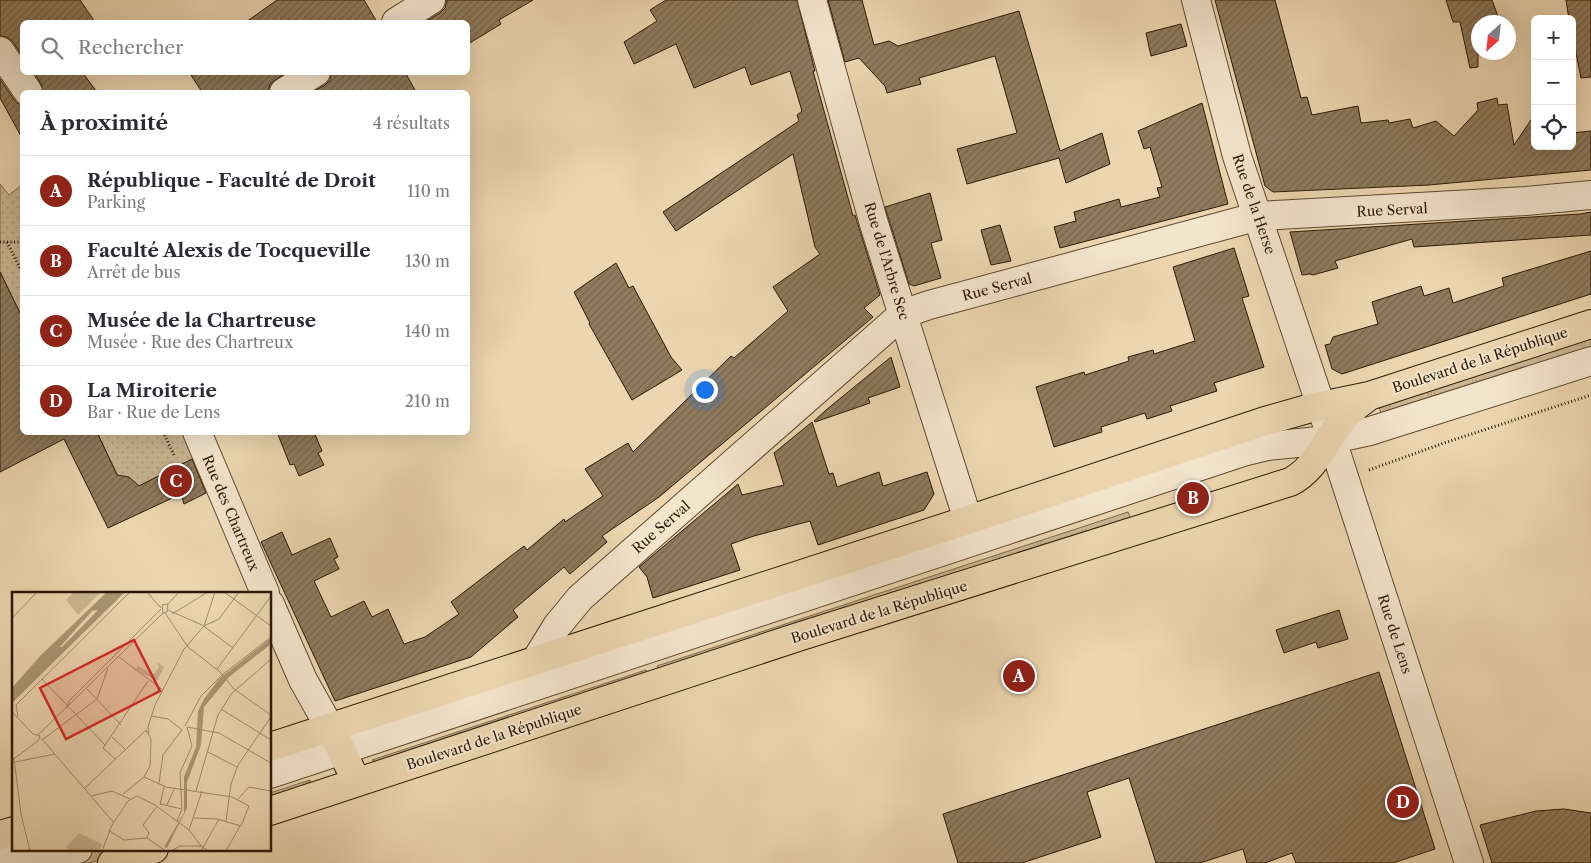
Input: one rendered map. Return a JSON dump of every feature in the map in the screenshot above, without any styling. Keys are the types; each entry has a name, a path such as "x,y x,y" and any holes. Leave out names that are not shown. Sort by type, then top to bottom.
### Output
{"main road":[{"name":"Boulevard de la République","path":"271,810 343,755 536,660 968,520 1265,421 1369,396 1591,324"},
{"name":"Boulevard de la République","path":"271,747 343,755 798,637 1290,482 1303,473 1329,444 1348,413 1369,396"},
{"path":"0,835 12,831"},
{"path":"112,863 151,850"}],"street":[{"path":"399,20 432,0"},
{"name":"Rue de l'Arbre Sec","path":"812,0 874,224 968,520"},
{"name":"Rue de la Herse","path":"1196,0 1238,156 1321,406"},
{"path":"0,51 27,90"},
{"path":"287,90 311,75"},
{"name":"Rue Serval","path":"536,660 557,626 580,598 903,314 929,305 1259,216 1507,203 1591,195"},
{"path":"1329,444 1591,361"},
{"path":"271,774 343,755 1243,452 1268,446 1329,444 1361,448 1591,375"},
{"name":"Rue de Lens","path":"1321,406 1329,444 1345,479 1469,863"},
{"name":"Rue des Chartreux","path":"199,435 265,592"},
{"path":"271,606 302,680 343,755"},
{"path":"271,786 343,755"},
{"path":"0,862 35,850"},
{"path":"36,863 75,850"}],"path":[{"path":"0,242 20,242"},
{"path":"7,242 20,268"},
{"path":"1345,479 1591,395"},
{"path":"164,435 174,455"}],"green space":[{"path":"0,184 9,195 20,187 20,313 0,272"},
{"path":"1591,337 1591,354 1384,422 1379,407"},
{"path":"98,435 183,435 193,459 131,490 132,480 130,478 122,484"},
{"path":"1128,512 1133,524 660,677 657,666"},
{"path":"646,670 649,679 380,764 372,760"},
{"path":"310,780 314,790 271,804 271,793"},
{"path":"95,850 129,850 90,863 56,863"}],"building":[{"path":"0,0 80,0 94,20 20,20 20,53 13,42 7,37 0,36"},
{"path":"277,0 364,0 376,20 249,20"},
{"path":"447,0 533,0 499,20 501,24 470,43 470,20 428,20 445,8"},
{"path":"666,0 797,0 815,71 813,71 853,216 855,215 880,295 864,308 873,317 659,497 602,536 607,542 570,574 564,567 513,610 518,617 471,657 335,701 261,542 282,532 292,555 330,538 338,557 334,559 339,569 314,581 331,617 364,601 372,617 388,609 404,644 425,637 459,614 451,602 524,546 527,550 564,519 565,522 603,496 585,469 628,443 633,452 731,356 734,358 788,311 773,287 820,254 815,247 793,154 676,231 663,212 799,121 797,115 802,111 790,71 751,85 745,67 694,88 676,44 634,64 624,42 657,21 650,10"},
{"path":"828,0 862,0 874,45 889,41 898,46 1019,11 1060,151 1102,133 1110,164 1066,183 1059,158 967,184 957,149 1017,133 995,56 919,78 921,84 887,93 885,86 859,58 845,62"},
{"path":"1215,0 1275,0 1301,98 1307,97 1312,115 1358,106 1361,123 1388,120 1389,123 1410,119 1413,128 1436,121 1454,136 1478,110 1477,103 1497,98 1498,105 1507,104 1514,145 1531,120 1531,150 1576,150 1576,133 1591,131 1591,170 1429,185 1273,192 1265,186"},
{"path":"1446,0 1492,0 1497,15 1471,15 1471,60 1478,60 1478,67 1470,68 1460,22 1453,22"},
{"path":"1566,0 1591,0 1591,77 1581,78 1576,53 1576,15 1568,15"},
{"path":"1181,24 1187,46 1151,56 1146,33"},
{"path":"36,75 84,75 96,90 42,90"},
{"path":"191,75 282,75 270,84 268,90 201,90"},
{"path":"331,75 407,75 415,90 316,90 330,80"},
{"path":"0,79 15,101 20,105 20,134 0,98"},
{"path":"1202,103 1228,204 1060,248 1054,227 1076,221 1074,212 1119,199 1121,207 1160,197 1157,188 1162,187 1150,147 1144,149 1138,131"},
{"path":"930,193 942,240 931,243 941,278 914,286 909,284 885,207"},
{"path":"1591,212 1591,235 1414,247 1412,239 1335,261 1338,268 1313,275 1302,275 1290,232 1580,214"},
{"path":"1000,225 1011,261 991,265 981,230"},
{"path":"1234,248 1249,296 1242,298 1264,367 1214,383 1217,391 1170,406 1172,411 1147,419 1145,413 1101,427 1102,432 1054,447 1036,387 1084,372 1085,375 1129,361 1128,357 1153,350 1154,354 1195,341 1173,267"},
{"path":"1591,251 1591,294 1342,374 1332,369 1325,345 1330,344 1333,337 1378,324 1372,302 1421,286 1424,296 1449,288 1453,303 1504,286 1502,278"},
{"path":"616,263 629,288 633,286 671,357 682,370 632,400 589,324 574,292"},
{"path":"0,272 20,313 20,435 98,435 117,475 129,477 139,486 192,459 206,493 184,504 181,494 108,528 64,439 0,472"},
{"path":"891,357 900,387 868,398 870,403 814,421 826,410"},
{"path":"812,422 829,474 833,473 837,487 879,472 883,486 927,472 934,494 924,510 818,545 810,521 754,536 731,544 740,570 653,598 647,577 639,567 738,484 742,495 784,485 774,453"},
{"path":"278,435 315,435 322,451 318,453 324,465 299,476 294,464 290,465"},
{"path":"1339,610 1348,639 1318,648 1316,642 1284,653 1276,630"},
{"path":"1379,672 1435,849 1393,863 1296,863 1292,853 1265,863 1247,863 1243,849 1200,863 1156,863 1129,778 1087,792 1101,837 1022,863 958,863 943,814"},
{"path":"1564,809 1591,813 1591,863 1492,863 1480,825 1536,811"}],"place":[{"name":"Musée de la Chartreuse","path":"176,481"},
{"name":"Faculté Alexis de Tocqueville","path":"1193,498"},
{"name":"République - Faculté de Droit","path":"1019,676"},
{"name":"La Miroiterie","path":"1403,802"}]}
